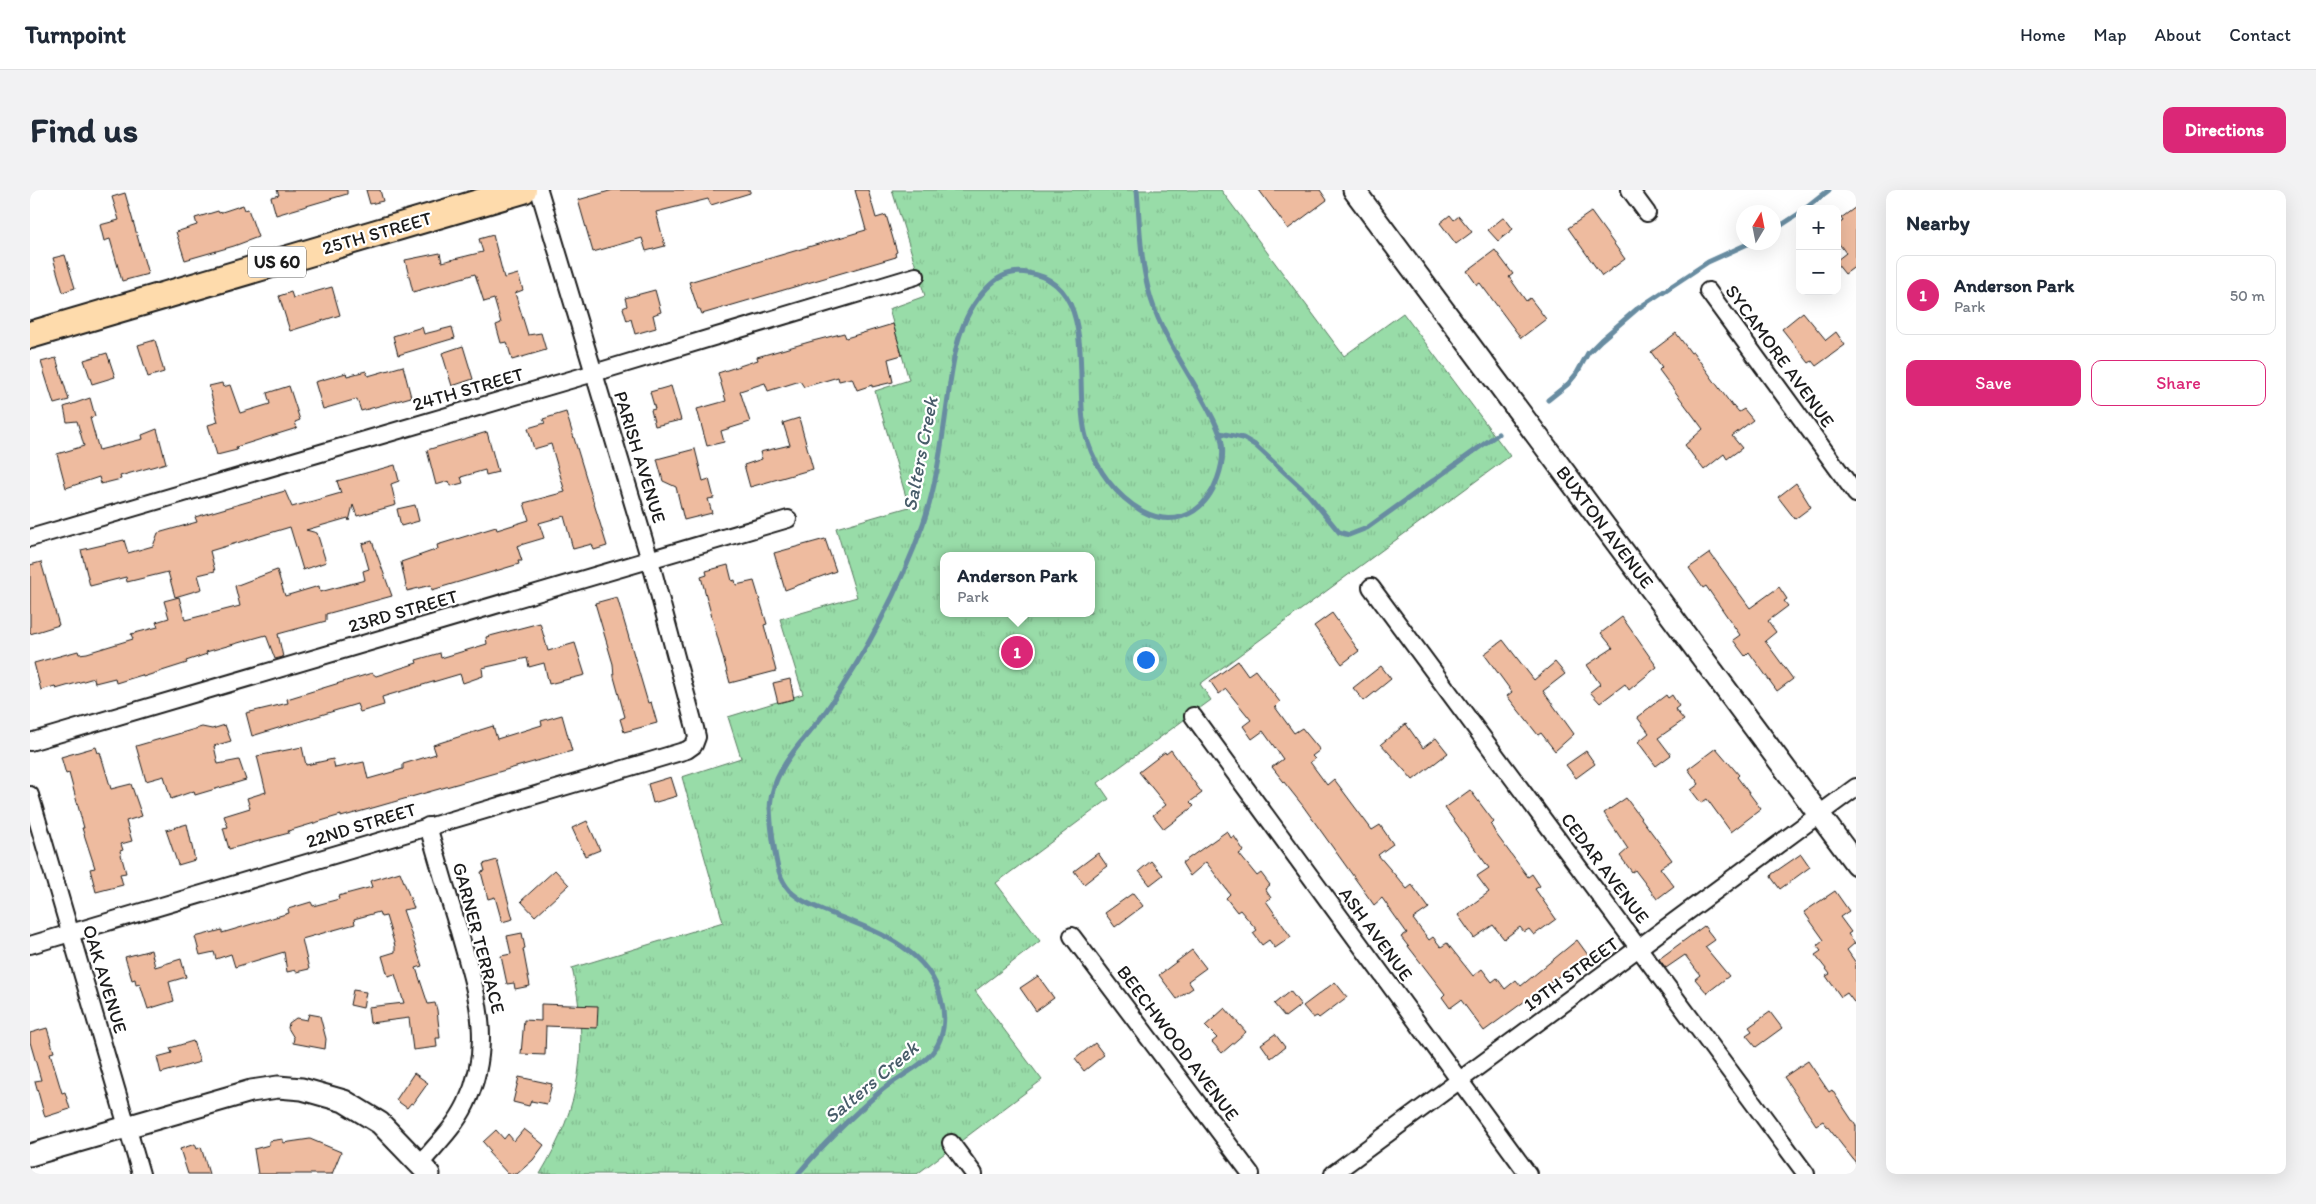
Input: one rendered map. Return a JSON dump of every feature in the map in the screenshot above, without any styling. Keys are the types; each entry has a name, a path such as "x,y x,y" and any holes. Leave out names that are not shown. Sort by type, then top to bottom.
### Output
{"main road":[{"name":"25TH STREET","path":"30,335 523,190"}],"street":[{"name":"PARISH AVENUE","path":"539,190 650,560 697,737"},
{"name":"BUXTON AVENUE","path":"1354,190 1856,864"},
{"path":"1630,190 1647,213"},
{"name":"24TH STREET","path":"30,538 594,374 916,276"},
{"name":"SYCAMORE AVENUE","path":"1708,291 1856,494"},
{"name":"23RD STREET","path":"30,742 788,519"},
{"name":"CEDAR AVENUE","path":"1370,587 1806,1174"},
{"name":"ASH AVENUE","path":"1193,716 1528,1174"},
{"name":"22ND STREET","path":"30,944 687,750 694,745 697,737"},
{"name":"19TH STREET","path":"1333,1174 1856,788"},
{"name":"OAK AVENUE","path":"30,795 141,1174"},
{"name":"GARNER TERRACE","path":"424,1169 466,1105 475,1082 482,1039 478,1000 428,826"},
{"name":"BEECHWOOD AVENUE","path":"1072,936 1251,1174"},
{"path":"30,1155 251,1091 278,1087 302,1089 344,1101 365,1112 380,1123 424,1169"},
{"path":"951,1143 974,1174"}],"green space":[{"path":"892,190 1221,190 1344,356 1403,313 1510,456 1200,684 1211,700 1098,783 1109,799 996,883 1040,941 975,991 1042,1080 917,1174 540,1174 565,1124 578,1074 581,1049 580,1023 572,968 723,922 682,777 741,758 728,717 803,694 780,619 857,597 836,528 909,507 875,391 909,380 889,309 925,296"}],"building":[{"path":"277,190 347,190 347,194 276,215 271,197 279,195"},
{"path":"366,190 380,190 383,201 370,204"},
{"path":"613,190 750,190 750,193 711,205 708,199 656,212 665,246 646,251 642,238 593,252 578,200"},
{"path":"855,190 868,190 876,218 886,215 897,252 895,253 896,257 702,314 700,309 698,309 689,282 866,230"},
{"path":"1259,190 1320,190 1327,200 1288,229"},
{"path":"125,193 148,274 122,281 110,239 104,241 100,225 119,220 112,197"},
{"path":"243,205 245,210 248,209 258,237 185,260 176,232 197,225 195,218"},
{"path":"1856,207 1856,266 1845,274 1841,269 1841,257 1846,253 1841,246 1841,222 1843,221 1841,218"},
{"path":"1591,212 1625,259 1602,276 1568,228"},
{"path":"1450,215 1454,220 1459,216 1472,232 1456,244 1440,223"},
{"path":"1504,217 1513,229 1498,241 1488,230"},
{"path":"493,235 504,278 518,274 523,290 515,293 528,335 541,333 546,350 512,360 507,342 501,343 496,325 501,323 494,299 484,302 475,274 413,292 405,260 440,253 442,262 483,252 479,239"},
{"path":"1495,250 1513,274 1509,277 1526,301 1530,298 1546,319 1521,338 1480,283 1477,285 1467,271"},
{"path":"65,255 75,288 63,292 53,258"},
{"path":"332,287 340,315 290,331 279,296 291,292 293,298"},
{"path":"655,290 661,312 653,315 656,328 635,334 631,319 627,321 623,308 627,306 625,298"},
{"path":"1803,312 1826,340 1836,332 1845,345 1816,366 1812,361 1809,363 1782,329"},
{"path":"893,324 902,355 888,359 893,382 872,387 872,385 857,390 852,378 839,381 838,377 804,387 800,381 768,391 765,383 740,391 750,422 721,431 724,442 707,446 697,409 726,401 718,373 758,360 757,357 809,342 844,333 846,338"},
{"path":"422,327 424,334 452,327 455,338 398,355 393,336"},
{"path":"1676,333 1691,353 1693,352 1733,407 1739,412 1744,409 1753,420 1732,436 1742,448 1727,459 1724,454 1704,470 1685,445 1703,429 1659,370 1662,367 1651,352"},
{"path":"155,340 164,372 148,377 138,345"},
{"path":"463,346 473,379 452,386 442,353"},
{"path":"107,353 115,377 92,384 84,360"},
{"path":"56,358 69,400 54,404 41,362"},
{"path":"403,366 411,397 361,411 357,399 323,409 315,382 346,373 347,376 366,371 368,376"},
{"path":"222,383 223,387 230,385 240,413 270,404 267,393 289,386 300,420 295,422 297,428 236,447 237,450 217,455 208,425 218,422 209,386"},
{"path":"671,386 681,420 655,426 651,410 655,409 650,392"},
{"path":"90,398 95,416 90,418 99,450 143,439 142,435 157,429 166,463 120,476 121,479 101,484 99,477 66,488 57,454 84,446 77,421 67,422 64,407"},
{"path":"566,412 607,546 594,550 592,544 573,549 564,516 539,523 544,538 517,546 522,561 518,561 519,564 432,590 431,585 407,591 401,562 438,549 437,545 496,527 497,530 529,520 524,503 565,492 551,444 534,449 528,428 545,423 543,419"},
{"path":"799,418 813,469 750,487 744,465 762,459 760,452 790,445 783,423"},
{"path":"487,432 498,472 486,475 485,470 461,477 463,483 451,486 449,481 436,485 427,450"},
{"path":"695,449 703,481 709,479 714,498 708,499 712,513 684,520 676,487 663,481 657,459"},
{"path":"395,465 399,481 391,484 396,505 357,516 353,505 349,521 348,518 306,530 317,533 326,562 303,570 290,527 210,551 215,571 198,575 202,589 175,597 168,572 127,582 126,577 90,586 81,550 124,540 128,553 153,546 158,533 197,522 195,517 285,491 292,507 341,493 337,481"},
{"path":"1796,483 1811,507 1795,519 1778,497"},
{"path":"415,505 419,521 401,526 397,509"},
{"path":"825,539 836,571 785,590 774,553"},
{"path":"372,541 392,596 326,614 326,621 278,634 283,657 275,659 266,635 206,652 207,654 186,661 187,663 143,677 142,675 116,683 115,678 95,683 94,678 56,689 55,686 41,690 34,663 78,651 79,654 87,653 133,639 131,634 158,627 156,622 169,618 164,601 179,597 185,620 240,606 235,586 277,570 285,596 319,586 320,592 365,580 363,571 369,569 362,544"},
{"path":"1710,553 1750,608 1779,587 1787,599 1784,601 1788,606 1768,621 1776,632 1765,641 1793,679 1777,691 1749,652 1745,656 1733,640 1740,635 1706,586 1703,588 1689,568"},
{"path":"41,562 59,625 30,634 30,565"},
{"path":"728,565 732,581 735,580 736,585 754,581 767,624 764,625 776,671 730,683 701,577 707,575 706,571"},
{"path":"617,597 648,703 651,702 657,723 624,732 620,719 625,717 614,677 613,664 595,603"},
{"path":"1332,613 1359,651 1342,664 1314,626"},
{"path":"1622,617 1657,667 1629,690 1625,684 1600,703 1590,692 1600,684 1587,665 1613,648 1601,633"},
{"path":"540,623 548,651 575,643 585,675 549,684 544,663 529,667 527,658 482,668 483,676 463,683 460,674 382,697 384,705 360,712 357,704 252,736 246,713 288,703 287,699 372,673 376,676 417,663 416,660 440,653 441,658 487,644 486,637"},
{"path":"1503,640 1534,680 1555,662 1565,674 1543,691 1574,734 1555,751 1541,733 1538,735 1507,696 1512,692 1484,654"},
{"path":"1238,661 1248,675 1255,670 1280,702 1275,707 1294,733 1302,728 1320,750 1312,756 1315,759 1310,762 1327,785 1334,779 1372,830 1380,825 1393,844 1378,855 1407,889 1412,885 1429,908 1413,919 1429,940 1433,937 1441,947 1447,943 1473,976 1482,969 1492,982 1497,978 1505,989 1516,980 1521,986 1577,940 1588,955 1484,1031 1461,1000 1450,1008 1442,997 1445,994 1401,937 1407,933 1382,898 1374,905 1303,806 1272,767 1283,759 1263,731 1252,739 1243,726 1251,720 1226,689 1219,694 1210,681"},
{"path":"1381,666 1391,679 1364,701 1353,688"},
{"path":"790,679 794,699 778,703 773,683"},
{"path":"1666,695 1668,698 1672,695 1679,706 1675,709 1684,720 1658,738 1671,755 1656,766 1638,742 1649,733 1637,717"},
{"path":"562,715 572,751 341,817 341,815 288,831 289,833 229,849 223,828 228,827 224,816 250,808 247,798 266,792 257,756 302,747 306,765 333,759 335,768 364,762 368,779 403,769 403,764 436,754 433,745 493,726 497,739 542,725 541,721"},
{"path":"1406,724 1423,748 1436,738 1448,753 1413,780 1381,744"},
{"path":"225,725 231,741 214,746 218,764 239,760 246,780 195,795 194,791 171,799 164,776 146,781 136,746 202,727 212,729"},
{"path":"96,747 98,753 100,752 111,789 131,784 142,816 126,821 132,841 121,844 123,850 120,851 126,873 120,874 123,885 96,892 90,869 95,868 82,828 84,828 69,773 66,774 61,757"},
{"path":"1716,748 1739,775 1737,777 1761,809 1731,832 1707,799 1701,803 1691,790 1699,784 1688,769"},
{"path":"1171,750 1202,793 1190,802 1194,806 1164,829 1153,815 1166,805 1139,772 1165,752 1166,754"},
{"path":"1586,751 1595,764 1576,778 1566,765"},
{"path":"671,777 677,796 653,803 648,784"},
{"path":"1470,790 1494,822 1491,825 1496,834 1528,877 1532,874 1540,886 1535,889 1556,919 1534,935 1529,929 1524,932 1520,927 1504,939 1493,925 1474,938 1458,915 1489,892 1477,876 1489,868 1445,808"},
{"path":"1626,798 1672,860 1660,868 1674,886 1657,899 1635,870 1632,872 1620,856 1628,849 1604,813"},
{"path":"587,821 600,850 585,856 572,828"},
{"path":"187,824 195,860 178,865 166,830"},
{"path":"1227,831 1231,838 1234,836 1244,851 1239,854 1257,876 1261,873 1270,885 1265,889 1271,898 1266,901 1291,937 1275,948 1269,940 1262,945 1253,933 1257,930 1240,910 1237,912 1226,898 1230,894 1206,862 1190,876 1182,863"},
{"path":"1098,853 1107,866 1084,884 1074,871"},
{"path":"1801,854 1810,867 1780,889 1771,877 1772,874"},
{"path":"497,860 513,919 502,922 495,897 488,899 481,872 485,871 483,864"},
{"path":"1151,861 1163,875 1150,885 1139,871"},
{"path":"555,870 569,885 535,916 521,901"},
{"path":"400,872 414,908 403,910 422,966 416,968 428,1004 435,1003 437,1010 440,1038 436,1038 437,1047 413,1050 409,1018 370,1023 368,1007 404,1003 395,974 388,976 382,956 395,952 395,946 386,916 381,917 379,912 354,919 355,924 302,939 309,969 287,972 284,952 235,967 231,954 216,959 214,952 200,955 195,937 222,930 222,933 289,913 288,909 311,902 313,906 339,899 338,896 372,887 370,881"},
{"path":"1835,891 1849,911 1840,917 1851,932 1848,934 1855,943 1847,950 1856,963 1856,1005 1847,993 1841,997 1826,976 1830,974 1815,955 1821,951 1817,946 1824,940 1804,912"},
{"path":"1133,893 1143,906 1115,927 1105,913"},
{"path":"1704,926 1715,940 1705,947 1729,976 1707,993 1695,979 1700,975 1685,955 1666,968 1659,959"},
{"path":"522,933 530,986 515,989 514,983 507,984 501,956 511,954 507,936"},
{"path":"151,950 155,967 181,959 186,977 169,982 174,1001 148,1009 140,984 136,985 135,979 132,980 125,957"},
{"path":"1192,950 1206,968 1188,981 1193,988 1177,999 1159,975"},
{"path":"1038,976 1054,998 1036,1011 1020,988"},
{"path":"1335,982 1347,997 1319,1018 1317,1016 1313,1018 1303,1006"},
{"path":"353,990 366,992 363,1008 350,1005"},
{"path":"1290,991 1301,1005 1285,1017 1274,1004"},
{"path":"541,1004 598,1006 597,1028 546,1026 545,1055 521,1054 524,1020 541,1021"},
{"path":"1225,1008 1246,1032 1222,1053 1212,1042 1217,1038 1205,1026"},
{"path":"1770,1012 1782,1028 1756,1047 1746,1035 1752,1031 1749,1027"},
{"path":"309,1014 320,1016 326,1039 325,1049 293,1043 294,1038 288,1028 289,1023 296,1018 307,1020"},
{"path":"47,1028 54,1052 50,1053 62,1093 65,1092 70,1109 45,1117 35,1081 41,1080 30,1042 30,1033"},
{"path":"1275,1034 1285,1047 1271,1058 1261,1044"},
{"path":"193,1041 200,1062 161,1073 157,1057 172,1053 170,1048"},
{"path":"1095,1043 1104,1055 1084,1071 1075,1059"},
{"path":"1808,1061 1829,1092 1832,1090 1856,1126 1856,1163 1823,1121 1816,1125 1784,1077"},
{"path":"414,1073 428,1083 413,1104 411,1103 407,1108 396,1100"},
{"path":"519,1077 552,1084 547,1104 531,1101 529,1106 513,1102"},
{"path":"524,1129 544,1145 533,1160 517,1174 508,1174 488,1152 490,1150 483,1142 496,1130 504,1139 508,1134 514,1141"},
{"path":"283,1139 283,1143 310,1139 341,1152 332,1174 258,1174 254,1149 269,1145 269,1141"},
{"path":"195,1144 197,1149 201,1147 209,1174 188,1174 180,1149"}],"waterway":[{"name":"Salters Creek","path":"798,1174 828,1141 882,1090 927,1058 938,1044 942,1033 944,1021 941,999 935,981 925,966 897,943 864,926 819,909 794,895 786,886 782,880 776,860 770,803 777,779 787,761 826,711 868,644 893,596 914,548 928,509 935,478 958,339 969,312 977,300 996,280 1016,272 1028,273 1051,281 1066,297 1075,318 1079,342 1083,419 1087,440 1096,462 1108,481 1132,505 1161,518 1175,518 1188,515 1208,497 1218,478 1222,458 1221,438 1218,429 1162,327 1147,286 1137,190"},
{"path":"1810,205 1829,190"},
{"path":"1781,225 1796,216"},
{"path":"1548,400 1568,384 1577,373 1588,353 1637,309 1708,262 1736,249"},
{"path":"1220,433 1243,438 1255,445 1308,494 1339,532 1349,535 1367,528 1498,434"}],"place":[{"name":"Anderson Park","path":"1017,652"}]}
